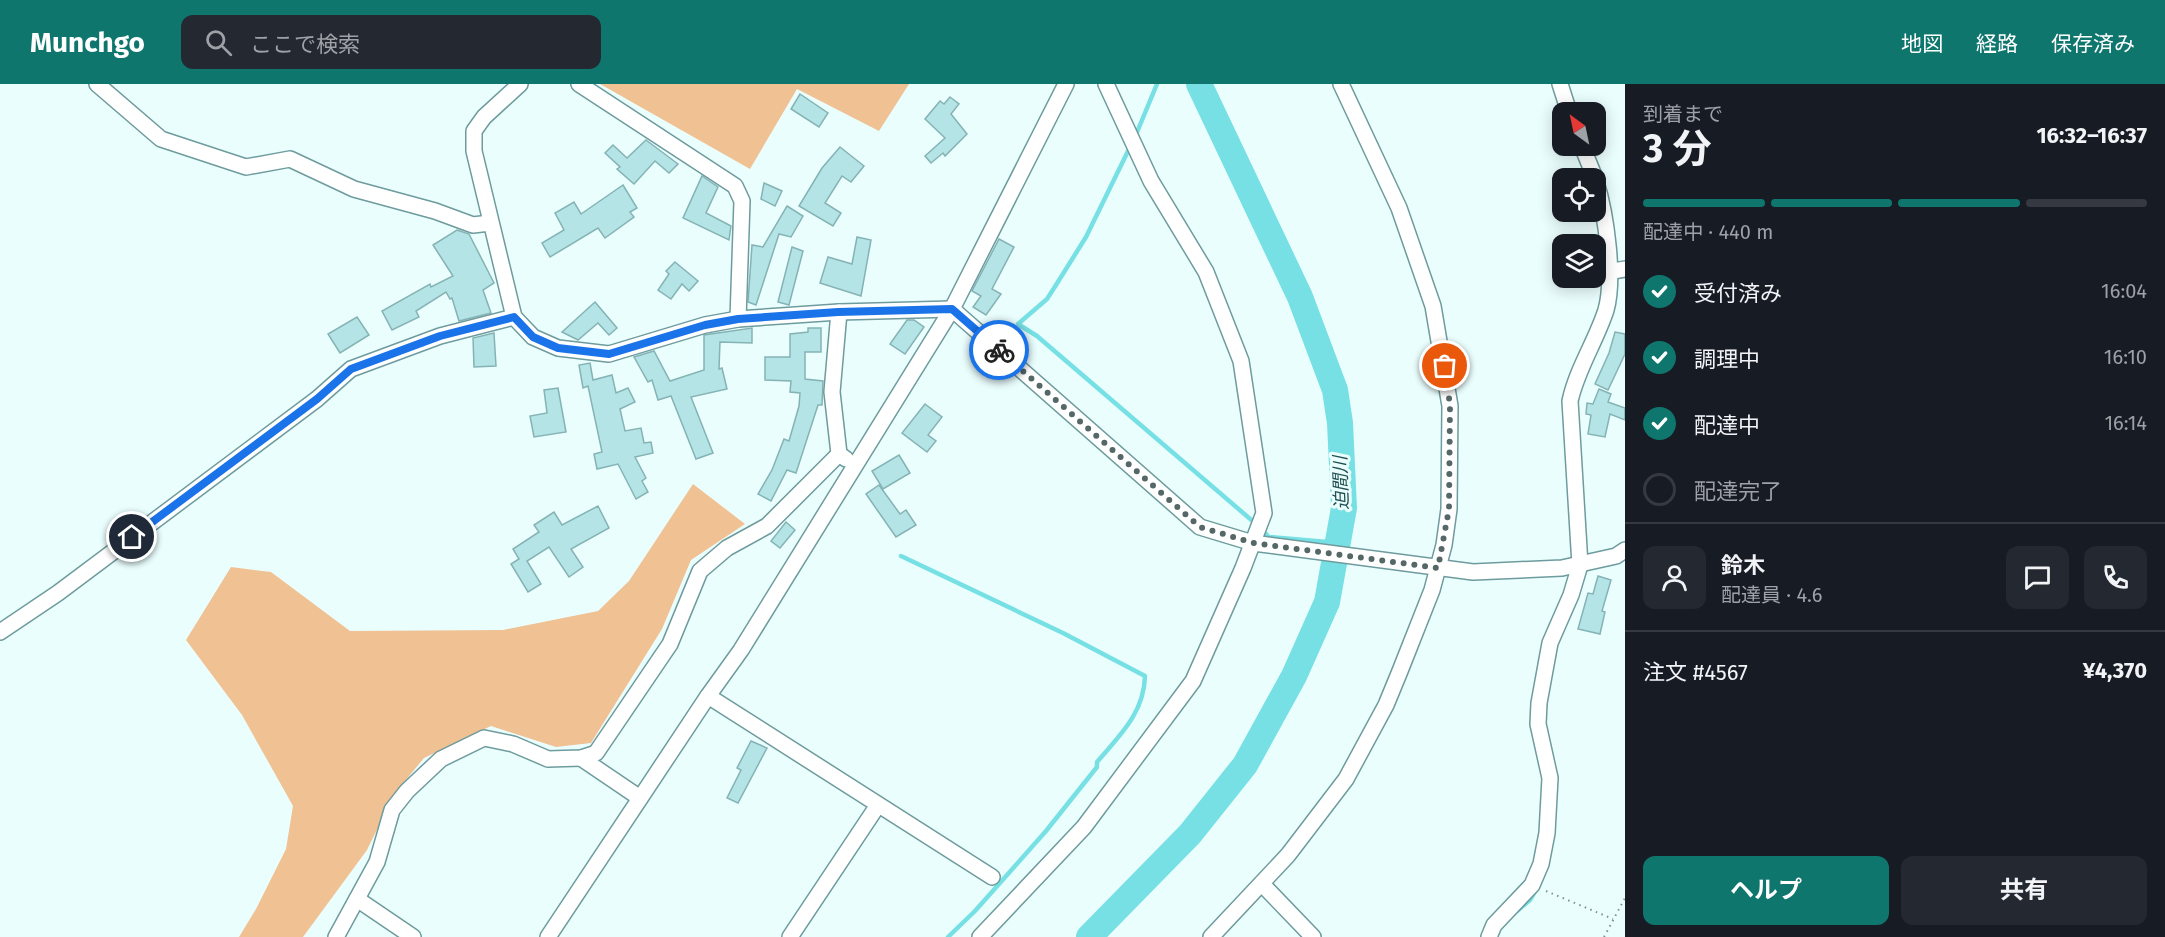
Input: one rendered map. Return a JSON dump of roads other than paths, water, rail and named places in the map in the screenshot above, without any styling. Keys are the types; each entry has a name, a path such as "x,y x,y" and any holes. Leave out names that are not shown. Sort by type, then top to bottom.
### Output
{"street":[{"path":"97,84 161,139 246,167 290,159 354,189 435,211 473,225 490,223"},
{"path":"520,84 484,117 474,131 474,151 514,317 533,337 558,348 609,354 705,325 738,319 838,312 952,309 1200,527 1253,543 1438,568 1497,573 1580,565 1622,554"},
{"path":"579,84 735,186 742,201 738,319"},
{"path":"548,937 741,650 952,309 1066,84"},
{"path":"980,937 1084,827 1193,681 1264,513 1241,362 1206,272 1151,181 1106,84"},
{"path":"1211,937 1262,884 1335,796 1359,757 1397,679 1432,590 1449,509 1450,406 1433,306 1400,208 1341,84"},
{"path":"1560,84 1566,102"},
{"path":"1489,937 1494,925 1532,885 1541,864 1550,817 1550,778 1538,724 1539,703 1550,643 1571,595 1580,565 1570,401 1605,311 1610,285 1605,222"},
{"path":"1608,272 1625,269"},
{"path":"838,312 832,392 840,454 856,465"},
{"path":"0,632 58,593 298,414 351,369 440,336 514,317"},
{"path":"336,937 377,862 392,810 407,791 441,759 484,738 513,744 548,759 581,758 596,753 670,644 700,571 727,548 767,526 840,454"},
{"path":"708,696 992,877"},
{"path":"581,758 640,798"},
{"path":"790,937 878,805"},
{"path":"1262,884 1313,937"},
{"path":"357,899 413,937"}],"waterway":[{"path":"1135,137 1157,84"},
{"name":"迫間川","path":"1089,937 1190,834 1245,765 1294,676 1327,602 1344,508 1340,423 1335,390 1300,297 1199,84"},
{"path":"1130,147 1086,237 1056,285 1047,299 1018,324 1037,336 1256,524"},
{"path":"1262,530 1269,537 1339,543"},
{"path":"901,556 1063,633 1145,676 1144,689 1135,712 1122,733 1097,762 1097,767 1046,831 975,911 948,937"},
{"path":"1517,911 1530,900 1537,888"}]}
